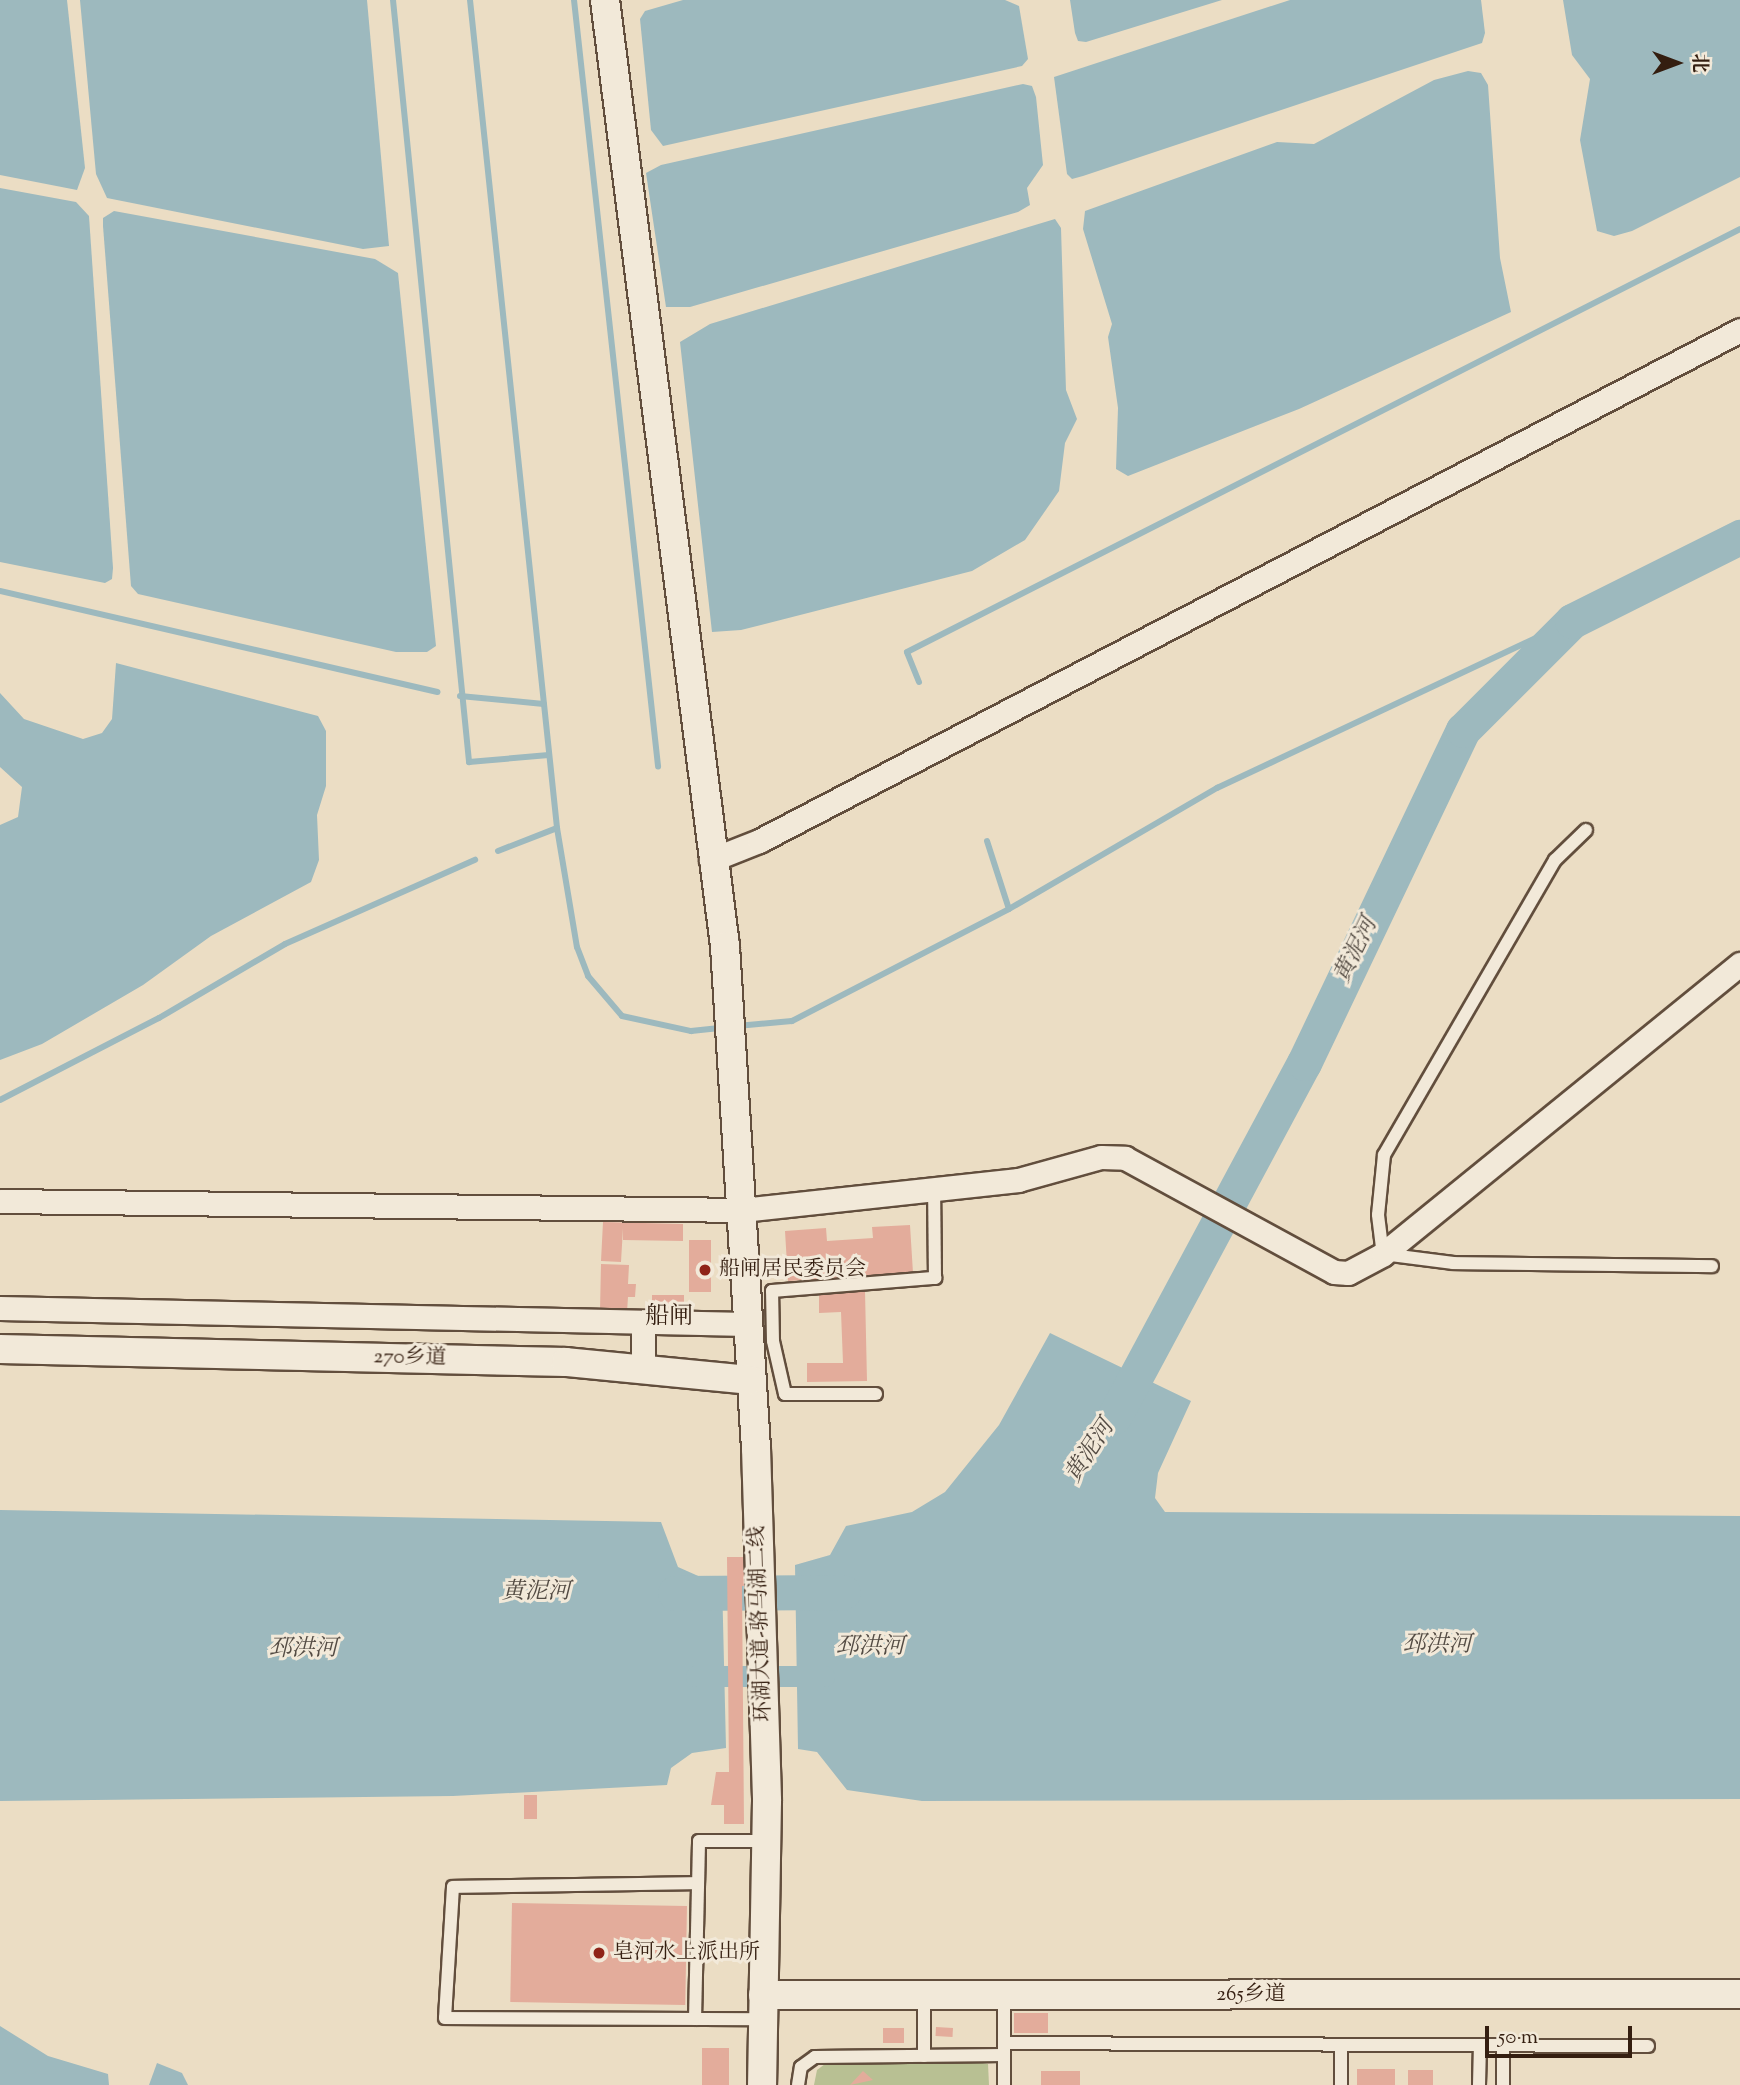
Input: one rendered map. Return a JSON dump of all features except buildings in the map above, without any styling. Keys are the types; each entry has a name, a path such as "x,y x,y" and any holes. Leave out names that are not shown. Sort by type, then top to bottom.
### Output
{"street":[{"path":"605,0 725,946 750,1380"},
{"path":"712,860 759,841 1740,330"},
{"path":"0,1201 742,1210 1018,1180 1101,1157 1142,1162 1334,1272 1358,1270 1383,1254 1740,964"},
{"path":"0,1308 747,1324"},
{"path":"643,1322 643,1370"},
{"name":"270乡道","path":"0,1349 566,1362 750,1380"},
{"name":"环湖大道-骆马湖二线","path":"750,1380 756,1448 766,1842"},
{"path":"762,2085 766,1842"},
{"name":"265乡道","path":"763,2007 924,1995 1740,1994"}],"lane":[{"path":"1586,830 1555,860 1384,1155 1378,1215 1383,1254 1452,1263 1712,1266"},
{"path":"876,1394 785,1394 773,1341 772,1291 935,1278 934,1189"},
{"path":"695,2019 699,1841 766,1842"},
{"path":"698,1883 453,1887 445,2018 695,2019 763,2007"},
{"path":"924,1995 924,2056"},
{"path":"1004,1995 1004,2085"},
{"path":"798,2085 801,2067 815,2057 924,2056 1004,2049 1341,2045 1648,2046"},
{"path":"1340,2085 1341,2045"},
{"path":"1479,2085 1480,2045"},
{"path":"1503,2045 1503,2085"}],"green space":[{"path":"825,2064 988,2064 989,2085 814,2085 817,2070"}],"water":[{"path":"0,0 67,0 85,168 77,190 0,175"},
{"path":"80,0 367,0 389,246 363,249 107,198 96,174"},
{"path":"683,0 1005,0 1019,6 1028,59 1022,66 663,146 651,130 640,19 645,11"},
{"path":"1070,0 1222,0 1086,42 1078,41"},
{"path":"1290,0 1481,0 1485,33 1482,43 1083,176 1072,179 1067,174 1054,77"},
{"path":"1563,0 1740,0 1740,177 1632,231 1614,236 1597,231 1580,140 1590,79 1572,55"},
{"path":"1468,71 1481,73 1488,85 1500,258 1511,312 1299,409 1128,476 1116,469 1118,408 1108,337 1112,324 1083,229 1085,211 1277,142 1314,144 1434,80"},
{"path":"1023,84 1032,86 1036,97 1043,165 1027,188 1030,205 1018,212 690,307 666,307 646,173 661,165"},
{"path":"0,188 76,202 89,216 113,568 112,579 105,583 0,562"},
{"path":"114,211 375,259 398,273 436,646 427,652 396,652 138,594 131,586 103,226 103,218"},
{"path":"1055,219 1061,228 1066,390 1077,419 1065,443 1059,491 1025,540 972,571 741,630 712,632 680,342 710,324"},
{"path":"116,663 318,716 326,731 326,786 317,815 319,860 311,882 211,936 143,985 42,1044 0,1060 0,825 18,817 22,787 0,767 0,693 24,719 83,739 102,733 112,719"},
{"path":"1050,1333 1191,1401 1158,1473 1155,1498 1165,1512 1740,1516 1740,1799 922,1801 847,1790 817,1752 798,1749 795,1565 830,1555 846,1526 912,1512 945,1492 999,1425"},
{"path":"0,1510 661,1522 678,1567 705,1579 722,1579 726,1748 692,1753 671,1768 667,1785 453,1796 0,1801"},
{"path":"0,2026 48,2056 108,2074 109,2085 0,2085"},
{"path":"157,2063 182,2073 188,2085 149,2085"}],"waterway":[{"path":"393,0 469,762 549,755"},
{"path":"470,0 557,828 577,947 588,976 622,1016 691,1031 722,1028"},
{"path":"574,0 658,766"},
{"path":"919,682 907,652 1740,229"},
{"name":"黄泥河","path":"1114,1417 1304,1063 1463,730 1572,621 1740,537"},
{"path":"0,591 438,692"},
{"path":"737,1026 792,1021 1009,909 1217,788 1572,621"},
{"path":"460,696 544,704"},
{"path":"498,851 557,828"},
{"path":"987,841 1009,909"},
{"path":"0,1100 159,1018 285,944 475,860"},
{"name":"黄泥河","path":"675,1593 843,1592"},
{"name":"邳洪河","path":"696,1676 824,1676"}],"place":[{"name":"船闸居民委员会","path":"705,1270"},
{"name":"皂河水上派出所","path":"599,1953"}],"district":[{"name":"船闸","path":"669,1318"}]}
